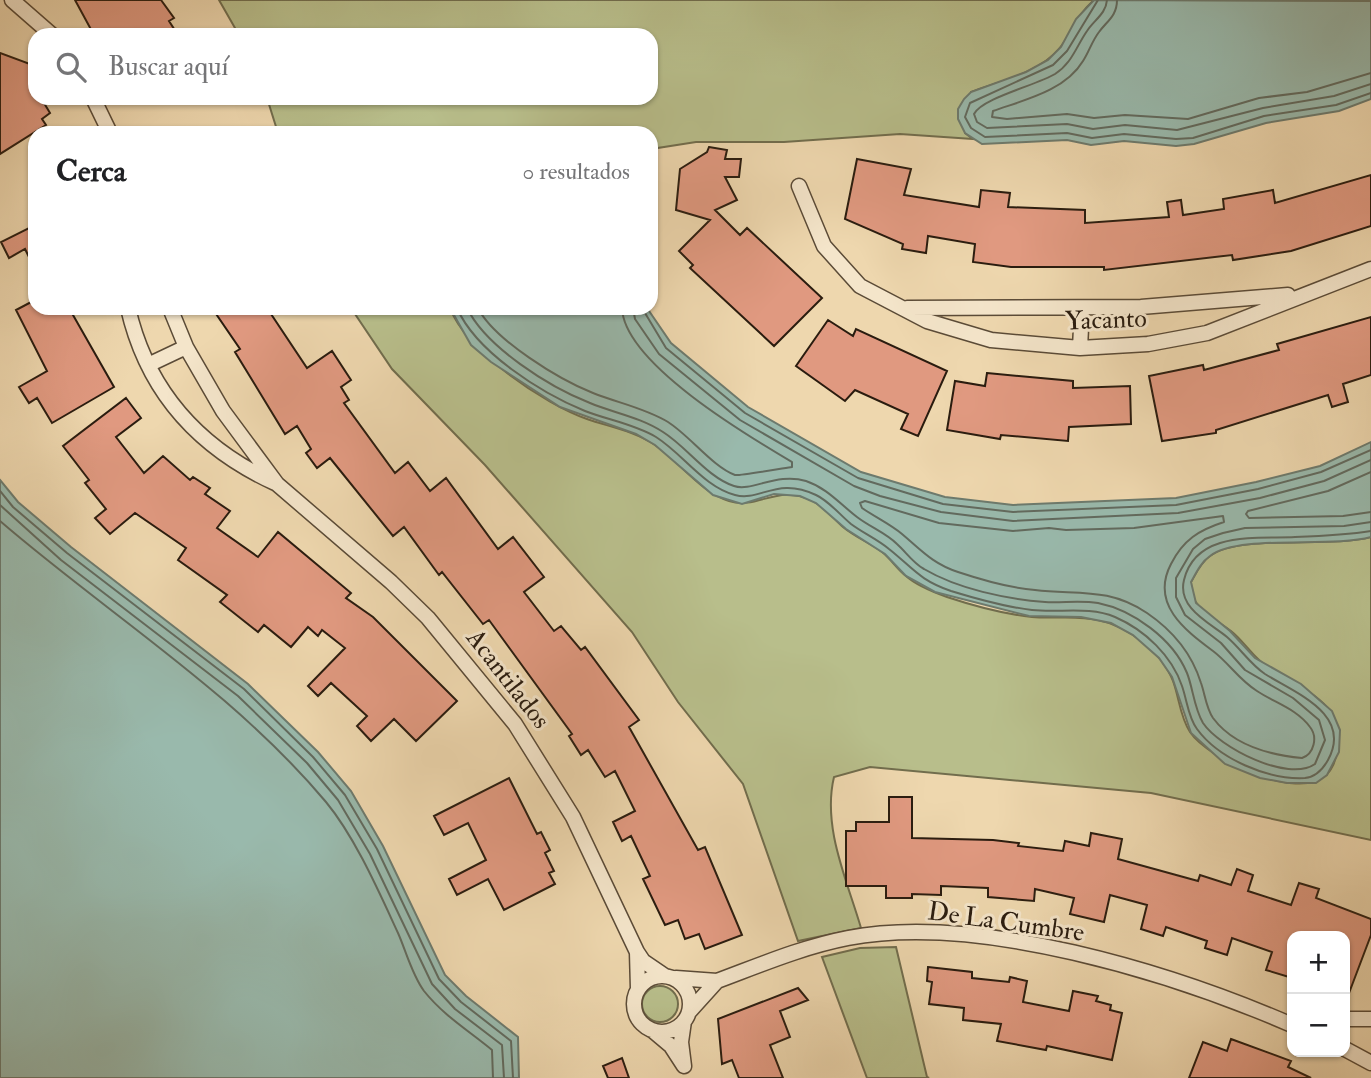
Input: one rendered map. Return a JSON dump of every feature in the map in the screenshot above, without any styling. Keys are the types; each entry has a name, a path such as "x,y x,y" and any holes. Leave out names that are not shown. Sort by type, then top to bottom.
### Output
{"street":[{"path":"12,0 44,28"},
{"path":"96,105 107,126"},
{"name":"Yacanto","path":"799,186 824,246 860,286 950,330 991,340 1080,348 1148,344 1207,332 1371,269"},
{"name":"Yacanto","path":"905,308 1082,308 1197,303 1306,293"},
{"path":"1080,348 1082,308"},
{"name":"Acantilados","path":"130,315 148,365 178,415 195,432 243,468 276,484"},
{"name":"Acantilados","path":"173,315 186,347 223,411 276,484 391,582 485,685 515,724 573,817 637,952"},
{"path":"148,365 186,347"},
{"name":"De La Cumbre","path":"717,981 813,946 850,938 906,933 957,935 1028,945 1104,961 1233,1000 1287,1022"},
{"path":"637,952 643,961 680,982 689,995 681,1042 686,1072"},
{"path":"637,952 638,989 635,1013 671,1046 686,1072"},
{"path":"638,989 649,979 668,977 717,981"},
{"path":"652,1030 669,1031 717,981"},
{"path":"1350,1019 1371,1019"},
{"path":"1350,1052 1371,1063"}],"green space":[{"path":"219,0 1094,0 1051,57 1030,70 971,92 965,133 973,139 900,134 784,142 696,142 658,148 658,126 276,126 269,105 658,105 658,28 235,28"},
{"path":"356,315 454,315 472,341 489,358 529,389 569,412 647,440 699,484 719,497 740,503 779,495 800,496 825,509 848,531 882,552 910,580 931,591 968,604 1011,614 1073,617 1109,623 1132,634 1161,660 1168,670 1187,726 1200,743 1234,765 1275,780 1313,782 1326,775 1337,752 1339,735 1336,722 1320,700 1263,664 1236,635 1202,610 1193,597 1191,582 1204,561 1224,549 1263,543 1333,542 1371,537 1371,840 1151,793 870,767 834,777 831,796 831,815 838,853 861,928 798,941 743,784 678,702 632,632 485,465 392,369"},
{"path":"896,947 929,1078 867,1078 822,957 860,948"},
{"path":"660,986 673,991 678,1004 673,1017 660,1022 647,1017 642,1004 647,991"}],"water":[{"path":"1094,0 1371,1 1371,99 1339,111 1266,123 1194,144 1176,146 1124,141 1091,145 1067,140 982,144 965,133 958,119 958,109 964,99 971,92 1026,72 1048,60 1061,47 1076,19"},
{"path":"454,315 652,315 671,343 748,407 861,472 945,497 1013,505 1176,498 1320,466 1371,442 1371,537 1333,542 1263,543 1224,549 1204,561 1191,582 1196,603 1230,631 1255,658 1301,684 1332,711 1340,730 1339,752 1327,775 1316,783 1287,783 1260,778 1225,764 1191,733 1172,677 1159,658 1133,635 1111,623 1081,617 1029,616 935,592 906,576 885,554 846,529 816,503 800,496 774,494 742,504 713,495 655,445 636,434 560,407 491,362 471,345"},
{"path":"0,480 18,502 71,547 248,684 318,752 351,791 383,846 445,975 466,996 518,1037 519,1078 0,1078"}],"building":[{"path":"75,0 161,0 174,18 169,21 174,28 90,28"},
{"path":"0,53 28,63 28,105 45,105 50,113 42,119 46,125 28,126 28,136 0,154"},
{"path":"709,147 727,150 725,159 741,159 739,177 725,177 737,200 715,210 740,235 747,228 822,298 774,346 690,268 693,265 679,251 710,220 676,210 680,169 707,152"},
{"path":"857,159 911,169 904,195 979,207 981,190 1010,193 1008,207 1085,210 1085,223 1169,217 1167,202 1181,200 1183,215 1224,209 1223,199 1273,190 1275,203 1371,175 1371,226 1291,251 1233,260 1232,255 1104,270 1104,267 1011,267 973,262 975,244 928,236 926,253 902,249 903,244 845,219"},
{"path":"28,228 28,255 25,249 9,258 1,242"},
{"path":"28,304 28,315 73,315 114,387 52,423 37,398 29,403 19,387 47,371 16,310"},
{"path":"217,315 272,315 307,368 332,351 351,380 341,387 349,400 344,403 395,473 408,462 430,491 446,478 498,549 513,537 544,577 524,592 554,631 561,626 581,650 585,647 639,720 629,727 698,850 705,847 742,935 705,949 699,934 685,939 678,920 665,925 643,879 650,876 631,836 622,841 613,822 635,811 615,771 605,777 588,750 581,755 569,736 572,734 489,620 483,624 442,572 439,575 404,527 393,536 330,458 317,468 306,453 311,449 297,426 285,434 235,352 240,349"},
{"path":"1371,317 1371,375 1343,384 1348,402 1332,407 1328,395 1216,430 1216,433 1162,441 1149,376 1203,365 1204,370 1279,350 1277,344"},
{"path":"828,320 853,336 856,329 947,371 918,436 901,429 908,414 855,390 845,401 796,366"},
{"path":"987,373 1073,381 1073,388 1130,386 1131,424 1069,427 1068,441 1001,435 1000,439 947,430 955,381 985,386"},
{"path":"126,398 141,418 116,437 144,473 163,456 190,480 193,477 210,488 205,494 230,511 217,528 258,557 278,532 351,593 346,598 373,617 457,701 416,741 394,719 371,741 357,726 367,716 331,683 318,696 308,686 345,648 322,630 318,636 308,627 291,647 264,625 258,632 220,602 227,595 178,560 186,548 135,513 110,534 95,518 106,509 85,483 89,480 63,446"},
{"path":"509,778 537,834 541,832 550,850 545,853 554,871 549,873 555,884 504,910 488,879 457,895 449,879 486,860 468,823 444,835 434,816"},
{"path":"889,797 912,797 912,838 993,840 1063,851 1065,841 1089,846 1091,833 1122,839 1118,859 1198,881 1200,875 1231,885 1237,869 1253,875 1248,891 1291,905 1299,883 1319,889 1316,898 1371,919 1371,935 1350,990 1350,931 1287,931 1287,976 1266,970 1272,952 1232,938 1227,955 1205,948 1207,941 1166,927 1163,936 1141,929 1147,905 1110,895 1104,922 1070,914 1074,898 1035,889 1034,901 988,897 988,888 941,886 941,895 912,894 912,898 886,898 886,886 846,886 846,831 856,831 856,822 889,822"},
{"path":"928,967 972,972 972,978 1009,982 1010,977 1027,981 1023,1002 1069,1011 1073,991 1098,996 1096,1001 1111,1005 1110,1010 1122,1013 1112,1060 1047,1046 1046,1050 997,1041 1001,1024 963,1020 964,1008 929,1004 932,982 927,981"},
{"path":"798,988 808,1000 780,1011 790,1037 770,1045 783,1078 739,1078 732,1060 722,1064 718,1019"},
{"path":"1231,1039 1291,1061 1288,1067 1311,1078 1189,1078 1203,1042 1227,1051"},
{"path":"622,1058 629,1078 608,1078 603,1066"}]}
